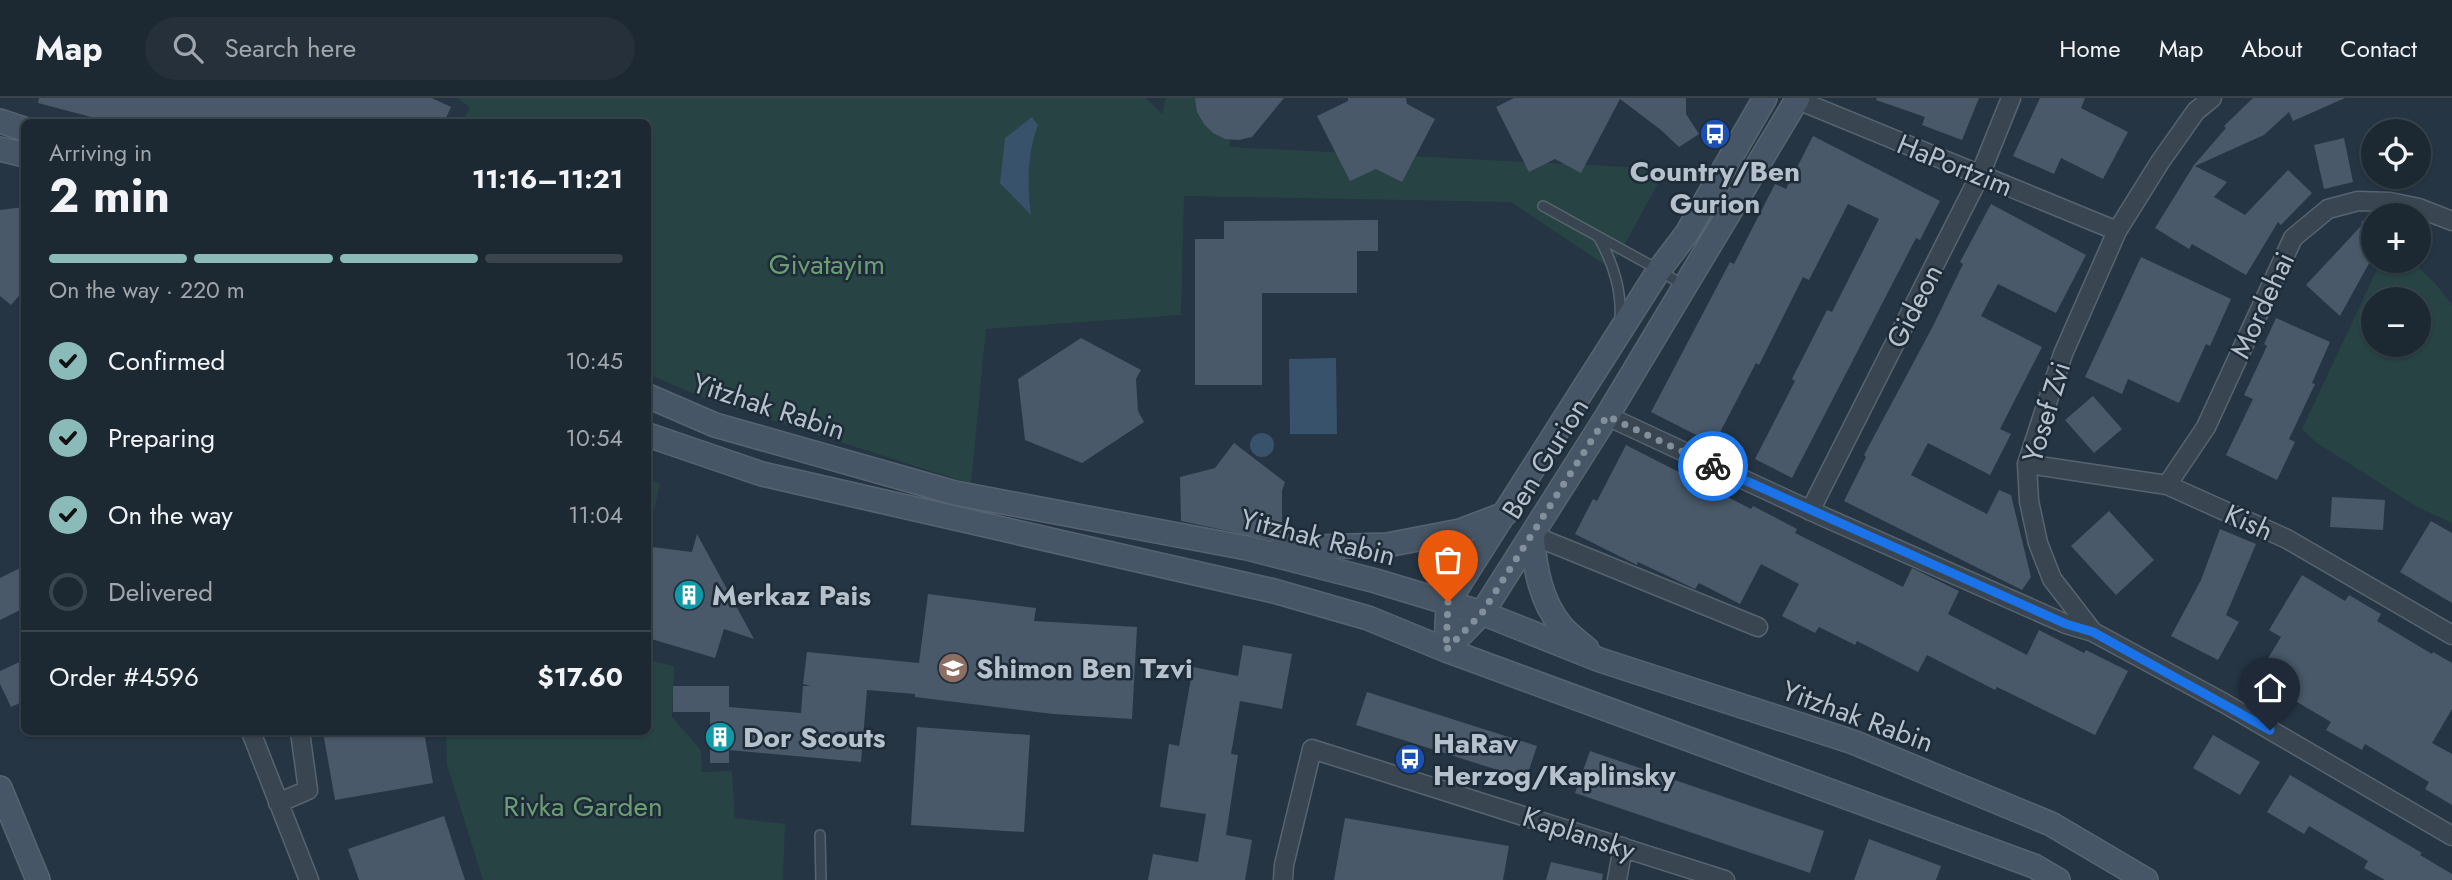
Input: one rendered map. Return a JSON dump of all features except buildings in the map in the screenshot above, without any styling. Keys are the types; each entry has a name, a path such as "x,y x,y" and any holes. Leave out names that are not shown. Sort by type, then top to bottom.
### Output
{"main road":[{"name":"Ben Gurion","path":"1448,602 1659,270 1687,233 1765,98"},
{"name":"Ben Gurion","path":"1446,650 1482,613 1532,535 1607,416 1796,99"},
{"path":"0,121 21,128"},
{"path":"0,149 21,154"},
{"name":"Yitzhak Rabin","path":"651,397 715,425 955,493 1247,548 1448,602 1600,660 1853,742 2051,824 2146,880"},
{"path":"651,436 762,474 1274,592 1368,618 1446,650 2034,866 2058,880"},
{"path":"1247,548 1387,545 1460,531 1505,514"},
{"path":"1532,535 1536,570 1549,607 1562,628 1600,660"},
{"path":"1446,650 1448,602"},
{"path":"0,788 38,880"}],"street":[{"name":"Gideon","path":"1810,511 1980,175 2011,98"},
{"name":"Yosef Zvi","path":"2212,98 2196,111 2117,231 2063,354 2027,464 2029,501 2038,542 2052,579 2093,632 2224,704 2452,836"},
{"name":"HaPortzim","path":"1796,99 2117,231"},
{"name":"Mordehai","path":"2167,485 2206,427 2293,238 2328,209 2358,201 2390,202 2452,220"},
{"path":"1607,416 1810,511 2066,624 2093,632"},
{"name":"Kish","path":"2027,464 2167,485 2287,539 2452,635"},
{"path":"1532,535 1758,627"},
{"path":"252,735 309,880"},
{"path":"278,803 308,790 300,735"},
{"name":"Kaplansky","path":"1283,880 1284,865 1312,749 1725,880"},
{"path":"1617,880 1623,847"}],"lane":[{"path":"1544,206 1684,286"},
{"path":"1599,237 1615,270 1620,332"},
{"path":"820,835 821,880"}],"green space":[{"name":"Givatayim","path":"458,98 1146,98 1162,114 1166,98 1239,98 1229,147 1666,169 1611,269 1511,202 1184,196 1181,315 986,329 971,484 706,399 651,375 651,119 464,119 470,108"},
{"path":"2375,273 2425,273 2452,305 2452,523 2417,507 2317,443 2302,429 2361,304 2361,357 2431,357 2431,287 2369,287"},
{"path":"651,480 660,484 651,522"},
{"name":"Rivka Garden","path":"651,661 674,666 672,717 701,750 702,772 732,771 735,818 785,824 783,880 483,880 447,765 446,735 651,735"}],"water":[{"path":"1032,117 1038,125 1029,170 1031,215 1000,183 1005,138"},
{"path":"1336,358 1337,434 1290,434 1289,359"},
{"path":"1262,433 1271,436 1274,445 1271,454 1262,457 1253,454 1250,445 1253,436"}],"way so far":[{"path":"1448,602 1446,650 1482,613 1607,416 1713,466"}],"place":[{"name":"Country/Ben Gurion","path":"1715,134"},
{"name":"Merkaz Pais","path":"689,595"},
{"name":"Shimon Ben Tzvi","path":"953,668"},
{"name":"Dor Scouts","path":"720,737"},
{"name":"HaRav Herzog/Kaplinsky","path":"1410,759"}],"route":[{"path":"1713,466 2066,624 2093,632 2270,730"}]}
